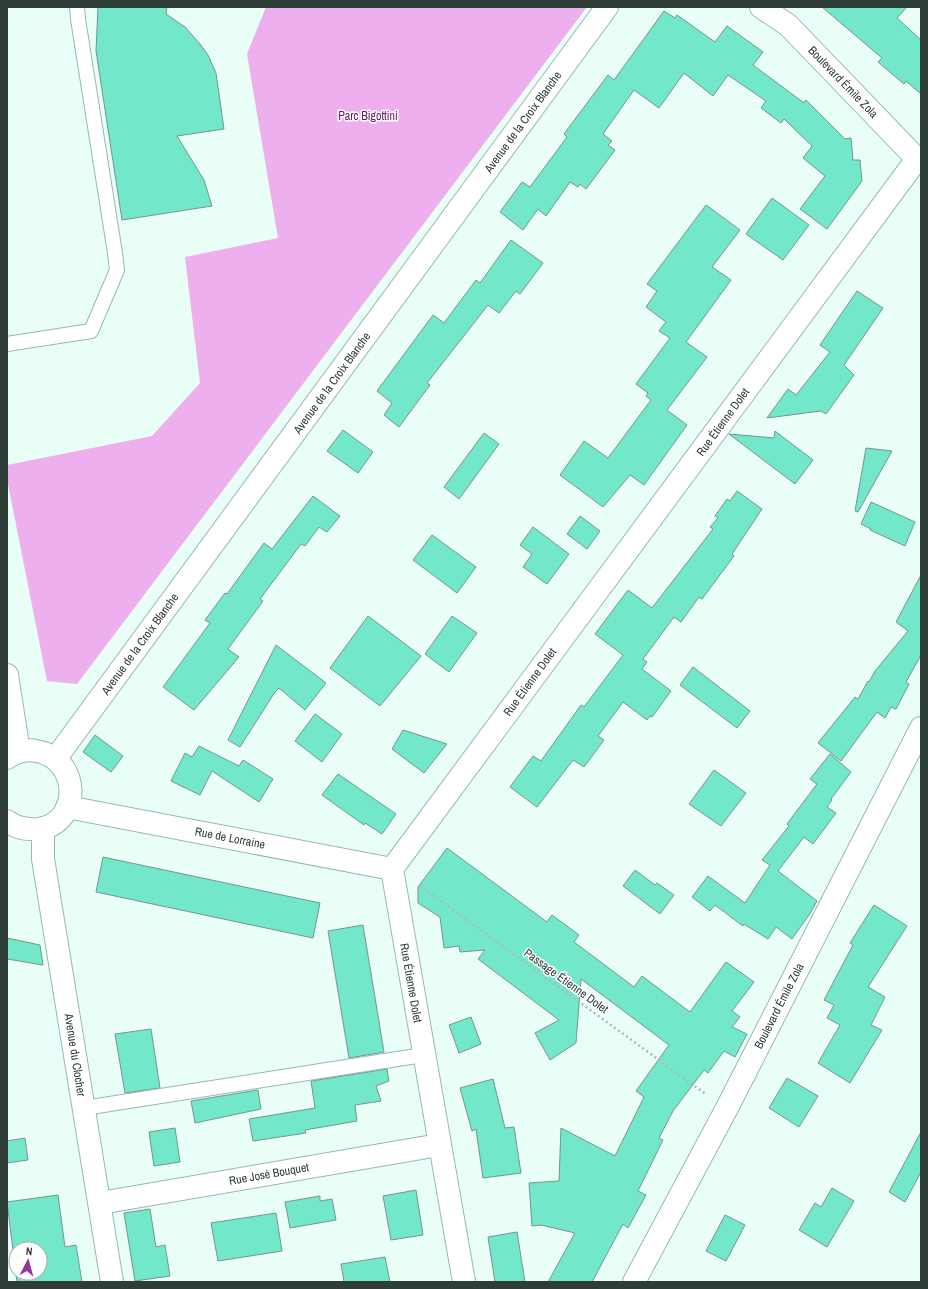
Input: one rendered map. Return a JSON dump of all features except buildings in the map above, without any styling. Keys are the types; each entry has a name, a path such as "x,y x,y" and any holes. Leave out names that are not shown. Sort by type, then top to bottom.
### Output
{"street":[{"name":"Avenue de la Croix Blanche","path":"56,758 607,7"},
{"name":"Boulevard Émile Zola","path":"761,7 788,25 919,161"},
{"name":"Rue Étienne Dolet","path":"464,1282 392,869 919,161"},
{"path":"7,675 13,755 32,750 45,752 56,758 65,769 70,781 71,795 67,807 61,817 43,828 31,830 19,828 8,823"},
{"name":"Boulevard Émile Zola","path":"634,1282 727,1108 921,728"},
{"name":"Rue de Lorraine","path":"67,807 392,869"},
{"name":"Avenue du Clocher","path":"43,828 43,860 112,1282"},
{"name":"Rue José Bouquet","path":"100,1203 439,1145"}],"lane":[{"path":"7,344 91,331 116,270 114,246 77,7"},
{"path":"84,1108 424,1055"}],"path":[{"name":"Passage Étienne Dolet","path":"392,869 418,885 727,1108"}],"green space":[{"name":"Parc Bigottini","path":"266,7 587,7 77,684 47,681 7,479 7,465 152,436 200,383 185,257 278,238 247,54"}]}
